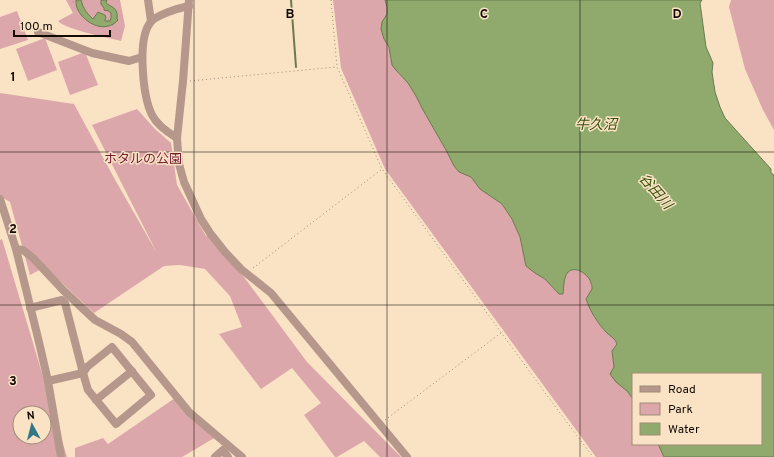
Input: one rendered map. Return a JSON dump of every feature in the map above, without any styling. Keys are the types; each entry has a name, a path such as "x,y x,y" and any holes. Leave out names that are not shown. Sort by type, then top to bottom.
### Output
{"street":[{"path":"148,0 151,21"},
{"path":"176,138 168,133 152,116 144,82 142,57 143,44 146,28 151,21 189,3"},
{"path":"189,3 183,81 176,138 179,164 184,182 201,219 225,252 241,269 271,293 381,422 407,457"},
{"path":"38,32 92,53 129,61 142,57"},
{"path":"0,200 16,249 48,381 61,457"},
{"path":"16,249 23,250 33,258 63,290 95,320 121,334 132,342 189,412 242,457"},
{"path":"30,308 62,300 66,303 83,372 88,390 116,424 151,395 112,347 83,372 48,381"},
{"path":"96,400 132,371"},
{"path":"215,457 222,450 228,457"}],"path":[{"path":"74,2 83,0"},
{"path":"331,0 337,67 382,169 593,457"},
{"path":"109,20 112,26"},
{"path":"183,81 337,67"},
{"path":"257,264 382,169"},
{"path":"381,422 501,333"}],"green space":[{"path":"66,0 120,0 125,26 121,41 77,30 62,24 58,21 73,13"},
{"path":"333,0 385,0 387,14 382,22 384,39 389,47 392,65 408,83 416,96 454,166 459,172 471,177 480,189 502,204 512,219 520,237 522,247 535,273 545,279 559,294 563,294 564,279 566,274 571,270 578,270 582,272 590,280 592,289 586,299 597,321 617,344 612,351 616,382 627,391 632,398 632,445 658,445 664,457 596,457 385,169 341,68"},
{"path":"731,0 774,0 774,130 763,110 745,69 729,7"},
{"path":"17,11 28,40 0,49 0,17"},
{"path":"45,38 57,70 28,81 16,49"},
{"path":"85,52 98,85 70,95 58,62"},
{"name":"ホタルの公園","path":"0,93 74,104 157,253 92,125 137,109 155,129 171,143 177,185 206,236 209,235 238,269 307,362 401,457 380,457 364,441 335,457 304,415 321,403 292,368 261,389 219,334 242,327 230,296 205,269 180,265 164,266 94,313 45,267 30,275 10,202 0,196"},
{"path":"2,239 51,405 12,405 12,445 52,445 52,407 67,457 0,457 0,240"},
{"path":"175,398 216,437 182,457 75,457 75,448 103,438 108,444"}],"water":[{"path":"76,0 81,0 86,11 93,19 98,12 105,15 105,21 110,21 111,13 104,10 101,4 101,0 107,0 107,4 116,11 118,20 108,26 96,26 81,15 76,6"},
{"name":"牛久沼","path":"385,0 702,0 700,3 706,47 713,63 712,72 715,92 720,107 725,118 771,169 771,173 774,175 774,457 664,457 658,445 762,445 762,373 632,373 632,398 610,374 614,367 612,351 617,344 597,321 588,304 586,299 592,289 588,277 578,270 571,270 566,274 564,280 563,294 559,294 545,279 526,266 520,237 512,219 502,204 480,189 471,177 459,172 454,166 416,96 408,83 392,65 389,47 384,39 381,29 382,22 387,14"}],"waterway":[{"path":"291,0 296,67"}],"water label":[{"name":"谷田川","path":"656,191"}]}
